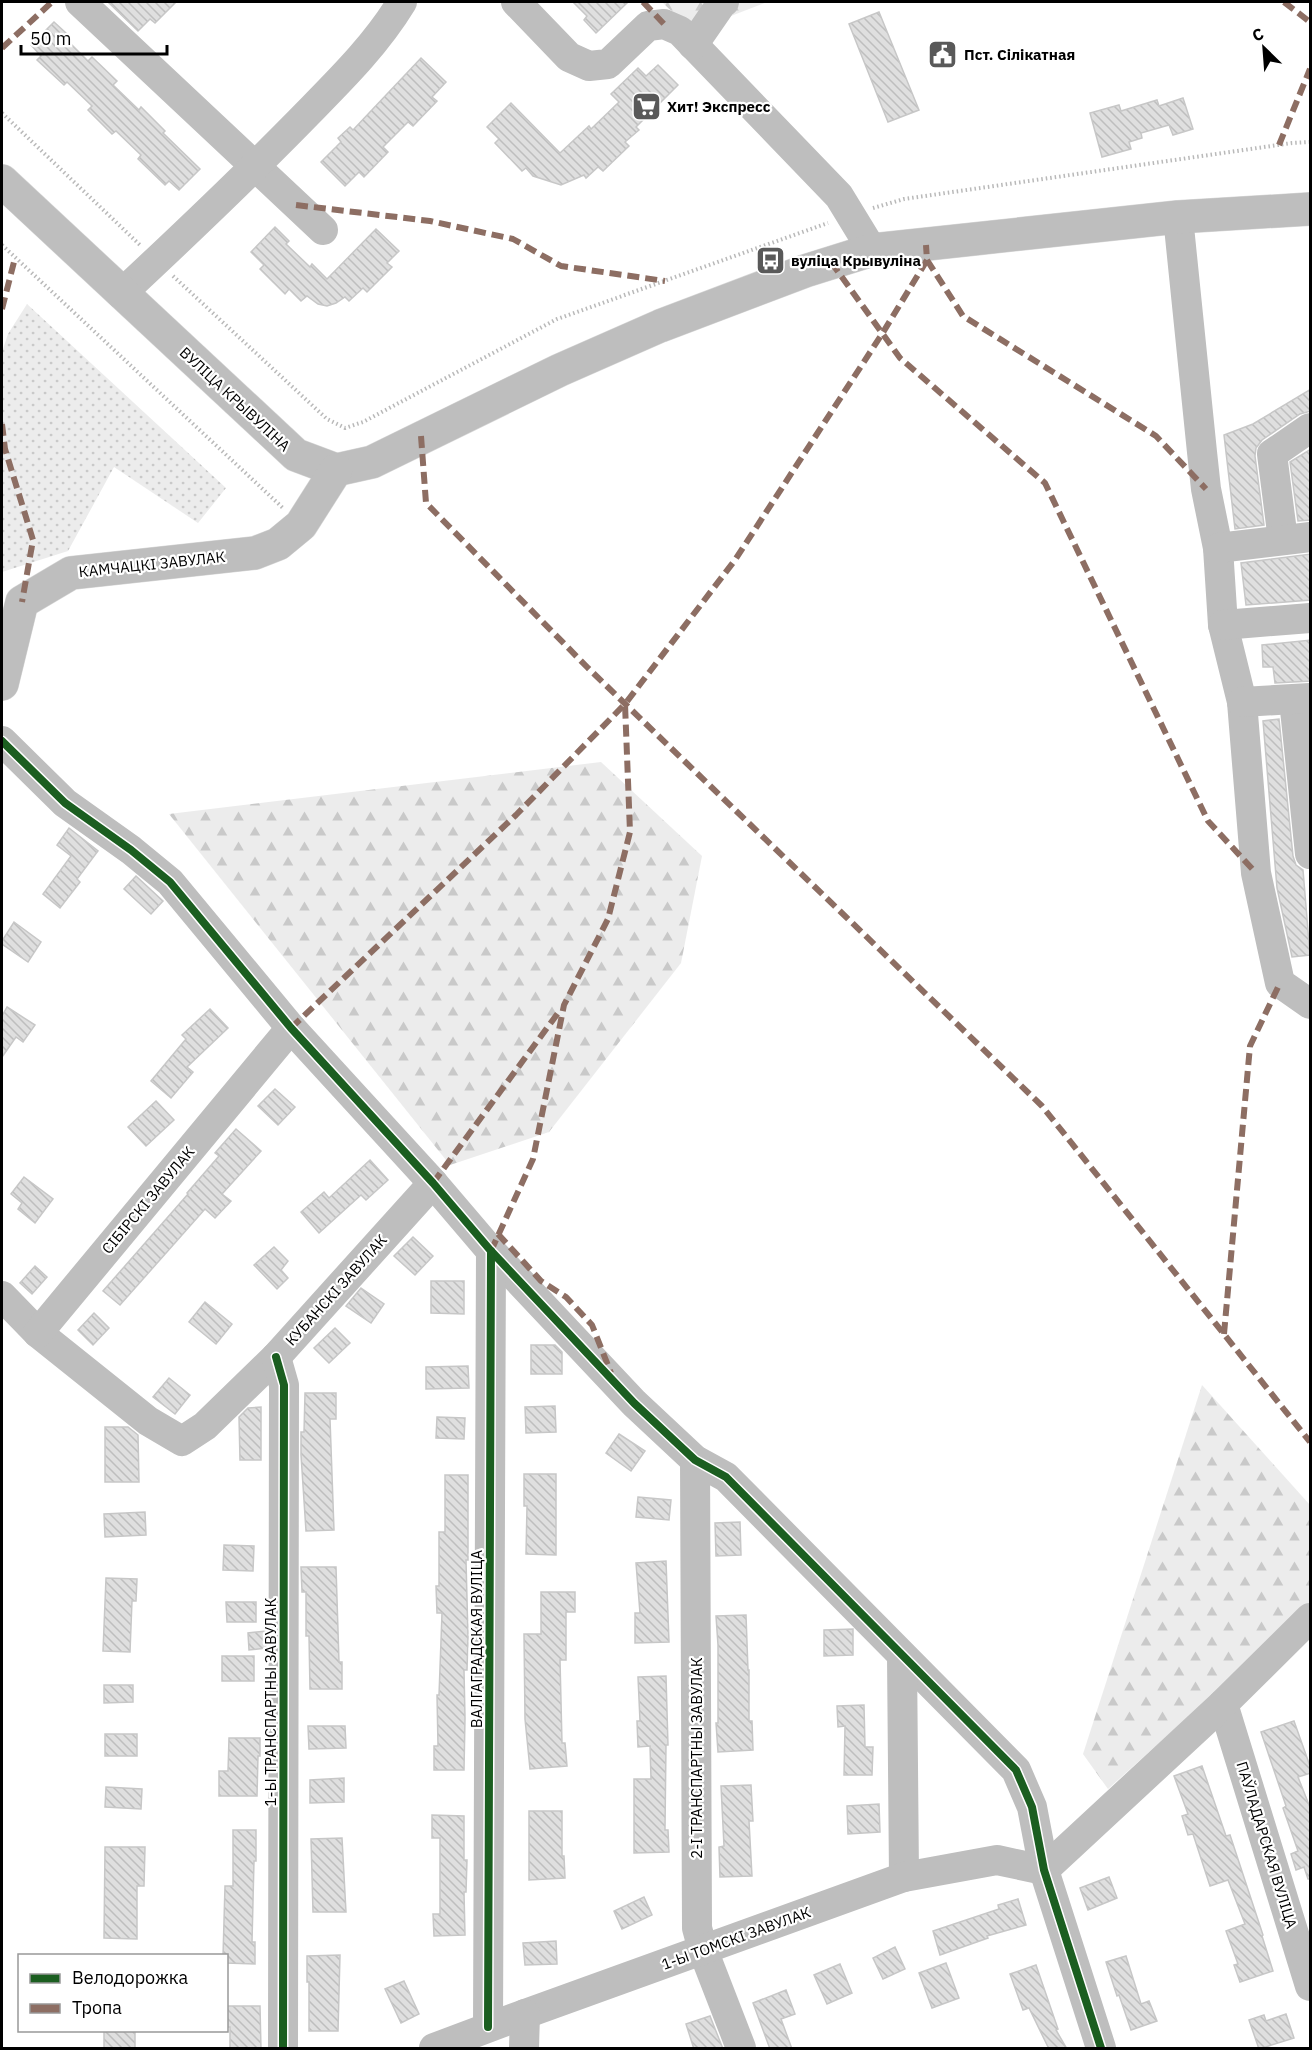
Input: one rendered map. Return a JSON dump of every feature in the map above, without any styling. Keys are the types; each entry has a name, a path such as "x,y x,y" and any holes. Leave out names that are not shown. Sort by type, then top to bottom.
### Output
{"main road":[{"name":"ВУЛІЦА КРЫВУЛІНА","path":"2,181 296,455 336,470"},
{"path":"336,470 372,462 560,370 660,326 795,275 872,250 1178,217 1311,209"},
{"name":"КАМЧАЦКІ ЗАВУЛАК","path":"2,684 12,610 71,573 255,553 278,544 301,525 336,470"}],"street":[{"path":"80,2 323,230"},
{"path":"121,294 255,167 360,59 386,28 402,2"},
{"path":"516,2 570,57 589,66 608,64 648,26 664,24 680,31 839,196 872,250"},
{"path":"693,45 724,2"},
{"path":"1178,217 1203,462 1218,548 1223,625 1242,702 1256,873 1280,983 1311,1004"},
{"path":"1218,548 1297,539 1272,454 1311,428"},
{"path":"1223,625 1311,618"},
{"path":"1242,702 1302,699 1311,854"},
{"path":"2,741 65,802 131,850 170,882 291,1028 433,1183 491,1251 634,1403 695,1460 726,1477 1016,1770 1032,1807 1044,1870 1101,2049"},
{"name":"СІБІРСКІ ЗАВУЛАК","path":"38,1333 291,1028"},
{"name":"КУБАНСКІ ЗАВУЛАК","path":"38,1333 148,1421 182,1440 205,1426 276,1357 433,1183"},
{"name":"ВАЛГАГРАДСКАЯ ВУЛІЦА","path":"488,2027 491,1251"},
{"path":"2,1296 38,1333"},
{"name":"1-Ы ТРАНСПАРТНЫ ЗАВУЛАК","path":"276,1357 284,1385 283,2049"},
{"name":"2-І ТРАНСПАРТНЫ ЗАВУЛАК","path":"695,1460 697,1928 703,1950 741,2049"},
{"path":"1044,1870 1223,1704 1311,1618"},
{"path":"902,1656 904,1877"},
{"name":"ПАЎЛАДАРСКАЯ ВУЛІЦА","path":"1223,1704 1311,1986"},
{"name":"1-Ы ТОМСКІ ЗАВУЛАК","path":"434,2049 488,2027 904,1877 997,1860 1044,1870"},
{"path":"524,2049 525,2014"}],"path":[{"path":"2,113 327,419 345,428 363,422 557,320 851,215 904,199 1311,142"},
{"path":"2,245 301,525"}],"green space":[{"path":"662,2 767,2 692,31"},
{"path":"27,304 226,488 198,523 114,467 68,551 2,572 2,352 8,334"},
{"path":"601,762 702,856 681,963 549,1132 450,1165 169,814"},
{"path":"1202,1385 1310,1505 1310,1607 1108,1789 1083,1754"}],"building":[{"path":"108,2 176,2 155,23 150,19 138,31"},
{"path":"573,2 628,2 596,33 584,20 587,16"},
{"path":"879,12 919,110 888,122 849,24"},
{"path":"54,22 66,33 63,36 88,61 92,57 117,81 113,85 139,110 141,107 165,131 163,133 200,169 179,190 169,181 165,185 138,159 141,155 116,131 112,134 88,110 92,106 67,82 64,85 37,60 41,56 31,45"},
{"path":"421,58 446,82 432,97 437,101 413,126 408,122 383,147 388,152 364,177 359,172 345,186 321,162 341,142 338,138 350,127 353,130"},
{"path":"658,65 678,85 636,127 639,130 625,142 629,146 603,171 598,167 586,178 584,175 561,185 533,176 526,168 522,171 495,143 499,139 487,127 511,103 560,153 589,126 591,129 619,102 611,94 638,68 646,76"},
{"path":"1183,98 1193,129 1173,135 1169,125 1141,133 1142,138 1129,142 1131,149 1102,157 1090,113 1119,105 1121,111 1157,100 1159,106"},
{"path":"275,227 289,241 286,244 310,267 312,264 327,279 376,229 399,251 387,263 392,267 367,292 363,288 349,301 345,297 327,306 318,304 307,296 301,301 289,289 285,294 260,269 264,265 251,252"},
{"path":"1311,389 1311,411 1300,414 1262,440 1256,448 1255,456 1264,525 1235,529 1224,435 1253,424"},
{"path":"1311,449 1311,520 1298,521 1290,462"},
{"path":"1311,554 1311,600 1246,605 1241,563"},
{"path":"1311,640 1311,681 1275,683 1273,667 1263,667 1262,645"},
{"path":"1279,719 1293,856 1296,865 1303,870 1310,955 1292,957 1277,888 1263,721"},
{"path":"69,828 98,851 77,879 80,882 60,908 43,894 71,856 57,845"},
{"path":"136,876 163,901 151,914 124,889"},
{"path":"14,922 41,942 28,962 2,944"},
{"path":"7,1007 35,1025 23,1042 16,1037 2,1057 2,1016"},
{"path":"210,1009 228,1028 187,1067 193,1072 171,1098 151,1081 186,1039 182,1035"},
{"path":"275,1089 295,1107 278,1125 258,1106"},
{"path":"156,1101 174,1120 146,1146 128,1127"},
{"path":"236,1129 261,1151 222,1194 231,1201 215,1218 205,1209 120,1305 103,1291 188,1194 219,1156 215,1153"},
{"path":"370,1160 388,1180 366,1200 361,1195 319,1233 301,1212 324,1192 329,1198"},
{"path":"24,1177 53,1199 35,1223 18,1209 22,1203 11,1194"},
{"path":"413,1237 433,1256 415,1275 394,1256"},
{"path":"274,1247 288,1261 281,1270 288,1278 277,1289 254,1265"},
{"path":"35,1266 47,1277 32,1294 20,1283"},
{"path":"431,1281 464,1281 464,1314 431,1313"},
{"path":"361,1288 384,1304 371,1323 346,1306"},
{"path":"205,1302 232,1324 216,1344 189,1322"},
{"path":"94,1313 109,1328 93,1345 78,1330"},
{"path":"335,1328 350,1343 329,1363 314,1348"},
{"path":"531,1345 555,1345 562,1352 562,1374 531,1374"},
{"path":"468,1366 469,1388 426,1389 426,1367"},
{"path":"169,1378 190,1395 175,1414 153,1397"},
{"path":"305,1393 336,1393 336,1419 330,1419 334,1530 306,1531 301,1455"},
{"path":"555,1406 556,1432 526,1433 525,1407"},
{"path":"261,1407 261,1460 240,1460 239,1417 248,1408"},
{"path":"437,1417 465,1418 464,1439 436,1438"},
{"path":"105,1427 128,1427 138,1435 139,1482 105,1482"},
{"path":"619,1434 645,1451 631,1471 606,1453"},
{"path":"524,1474 556,1474 556,1555 526,1554 527,1506 524,1506"},
{"path":"445,1475 468,1475 468,1560 466,1560 468,1637 467,1670 464,1670 464,1770 434,1770 434,1746 438,1746 437,1695 439,1695 442,1613 437,1613 436,1586 439,1586 439,1532 445,1532"},
{"path":"638,1497 671,1500 669,1520 636,1517"},
{"path":"145,1512 146,1535 105,1537 104,1514"},
{"path":"740,1522 741,1555 716,1556 715,1523"},
{"path":"224,1545 254,1546 253,1571 223,1570"},
{"path":"666,1561 669,1642 635,1643 635,1613 640,1613 636,1563"},
{"path":"301,1567 336,1567 342,1689 310,1689 309,1636 306,1636 306,1592 302,1592"},
{"path":"106,1578 137,1579 136,1601 132,1601 130,1652 103,1651"},
{"path":"541,1592 575,1592 575,1612 566,1612 566,1660 560,1660 562,1743 565,1743 567,1766 530,1769 525,1719 524,1634 541,1634"},
{"path":"226,1602 256,1602 256,1622 227,1622"},
{"path":"746,1615 749,1721 752,1721 753,1750 718,1752 716,1616"},
{"path":"853,1629 853,1655 824,1656 824,1630"},
{"path":"266,1631 266,1648 249,1650 248,1633"},
{"path":"222,1656 254,1656 254,1681 222,1681"},
{"path":"666,1676 668,1745 666,1745 665,1830 668,1830 669,1852 634,1853 634,1779 651,1779 650,1746 638,1747 637,1721 640,1721 638,1677"},
{"path":"104,1685 133,1685 133,1702 104,1703"},
{"path":"864,1705 865,1747 873,1747 872,1775 844,1775 845,1726 838,1727 837,1706"},
{"path":"1294,1721 1311,1769 1311,1773 1298,1777 1311,1810 1311,1879 1308,1879 1304,1867 1296,1870 1291,1854 1298,1851 1283,1808 1286,1806 1261,1732"},
{"path":"308,1726 345,1726 346,1748 309,1749"},
{"path":"105,1734 137,1734 137,1756 105,1756"},
{"path":"229,1738 260,1738 257,1796 219,1796 219,1771 228,1771"},
{"path":"1202,1766 1226,1836 1230,1835 1273,1971 1240,1982 1234,1965 1238,1964 1226,1931 1245,1924 1228,1880 1210,1886 1193,1834 1188,1835 1182,1816 1188,1814 1174,1776"},
{"path":"344,1778 344,1802 310,1803 310,1780"},
{"path":"751,1785 753,1821 749,1821 752,1876 720,1877 719,1847 724,1846 721,1786"},
{"path":"106,1787 142,1789 141,1809 105,1807"},
{"path":"879,1804 880,1832 848,1834 847,1806"},
{"path":"529,1811 562,1811 562,1856 564,1856 565,1878 529,1880"},
{"path":"432,1815 464,1816 464,1860 467,1860 466,1892 464,1892 465,1935 434,1936 433,1914 440,1914 440,1838 432,1838"},
{"path":"233,1830 256,1830 252,1942 255,1942 255,1964 228,1963 228,1954 223,1954 225,1886 233,1886"},
{"path":"342,1838 346,1912 313,1912 311,1839"},
{"path":"105,1847 145,1847 144,1886 137,1886 137,1939 104,1938"},
{"path":"1109,1877 1117,1898 1088,1910 1080,1888"},
{"path":"644,1897 652,1915 622,1929 614,1911"},
{"path":"1018,1899 1026,1925 987,1936 988,1938 940,1955 933,1931 999,1909 998,1905"},
{"path":"556,1941 557,1964 525,1965 523,1943"},
{"path":"895,1947 905,1969 883,1979 873,1958"},
{"path":"340,1955 338,2031 309,2031 307,1956"},
{"path":"1126,1956 1141,2004 1149,2001 1157,2021 1131,2030 1106,1962"},
{"path":"946,1963 959,1998 932,2008 919,1973"},
{"path":"840,1964 852,1993 827,2004 814,1975"},
{"path":"1036,1965 1058,2029 1056,2030 1067,2049 1049,2049 1029,2008 1023,2010 1010,1974"},
{"path":"404,1981 419,2014 401,2023 385,1989"},
{"path":"786,1990 795,2014 781,2019 792,2049 770,2049 753,2003"},
{"path":"228,2006 260,2006 261,2049 230,2049 230,2027 228,2027"},
{"path":"1286,2014 1294,2038 1259,2049 1249,2020 1264,2015 1266,2021"},
{"path":"710,2016 723,2049 694,2049 686,2024"},
{"path":"104,2032 135,2032 135,2049 104,2049"}],"marked path":[{"path":"2,48 52,2"},
{"path":"643,2 664,24"},
{"path":"1284,2 1310,22"},
{"path":"1279,145 1310,69"},
{"path":"296,205 430,221 513,239 561,266 665,281"},
{"path":"491,1251 533,1159 564,1005 608,919 630,832 625,704 735,560 882,334 927,260 926,245"},
{"path":"2,309 15,258"},
{"path":"927,260 963,316 1156,436 1206,489"},
{"path":"831,262 900,358 1045,483 1208,821 1256,873"},
{"path":"2,424 5,449 33,540 22,602"},
{"path":"421,436 426,503 588,668 1042,1106 1310,1442"},
{"path":"291,1028 516,815 625,704"},
{"path":"1224,1334 1250,1046 1280,983"},
{"path":"433,1183 561,1009"},
{"path":"498,1234 541,1281 566,1297 592,1325 611,1373"}],"cycle path":[{"path":"2,741 65,803 131,850 170,882 291,1028 433,1183 491,1251 634,1403 695,1460 726,1477 1016,1770 1032,1807 1044,1870 1101,2048"},
{"path":"488,2027 491,1251"},
{"path":"276,1357 284,1385 283,2048"}],"place":[{"name":"Пст. Сілікатная","path":"943,54"},
{"name":"Хит! Экспресс","path":"646,106"},
{"name":"вуліца Крывуліна","path":"770,260"}]}
